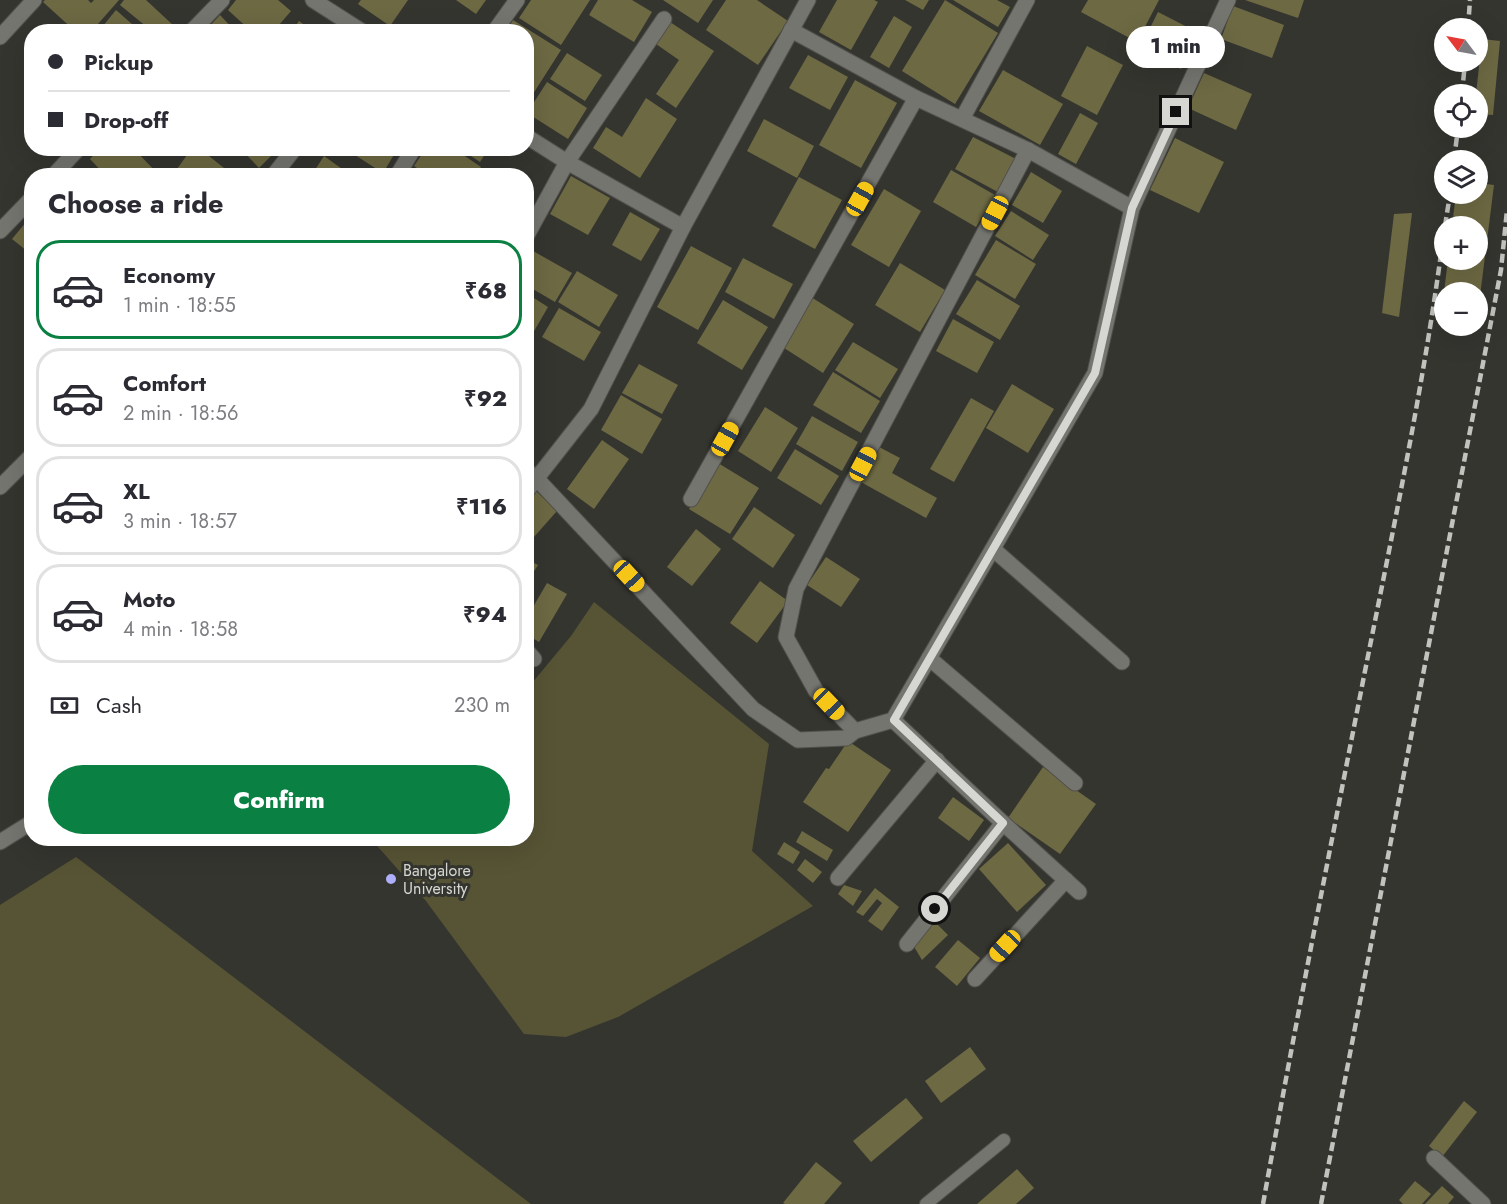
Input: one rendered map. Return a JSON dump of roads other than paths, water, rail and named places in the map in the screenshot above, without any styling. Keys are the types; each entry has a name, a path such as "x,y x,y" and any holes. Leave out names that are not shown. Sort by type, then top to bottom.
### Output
{"street":[{"path":"0,37 34,0"},
{"path":"199,24 222,0"},
{"path":"313,0 350,24"},
{"path":"500,24 517,0"},
{"path":"534,472 591,409 683,226 808,0"},
{"path":"962,118 1027,0"},
{"path":"534,476 753,709 798,740 846,738 855,731 894,720 1095,373 1132,208 1228,0"},
{"path":"534,222 567,162 664,20"},
{"path":"791,30 916,98 1028,150 1132,208"},
{"path":"692,499 916,98"},
{"path":"534,141 567,162 683,226"},
{"path":"855,731 816,691 786,637 796,589 1028,150"},
{"path":"60,168 72,156"},
{"path":"280,168 289,156"},
{"path":"0,231 24,206"},
{"path":"0,487 24,463"},
{"path":"993,549 1122,662"},
{"path":"929,658 1075,783"},
{"path":"894,720 1079,892"},
{"path":"838,878 937,760"},
{"path":"907,944 1003,823"},
{"path":"0,842 24,827"},
{"path":"975,979 1066,880"},
{"path":"1434,1158 1483,1204"}],"lane":[{"path":"926,1204 1004,1140"}],"railway":[{"path":"1469,18 1470,0"},
{"path":"1463,84 1464,72"},
{"path":"1455,150 1457,138"},
{"path":"1447,216 1448,204"},
{"path":"1321,1204 1501,270 1507,210"},
{"path":"1263,1204 1408,452 1438,270"}],"place":[{"name":"Bangalore University","path":"391,879"}]}
